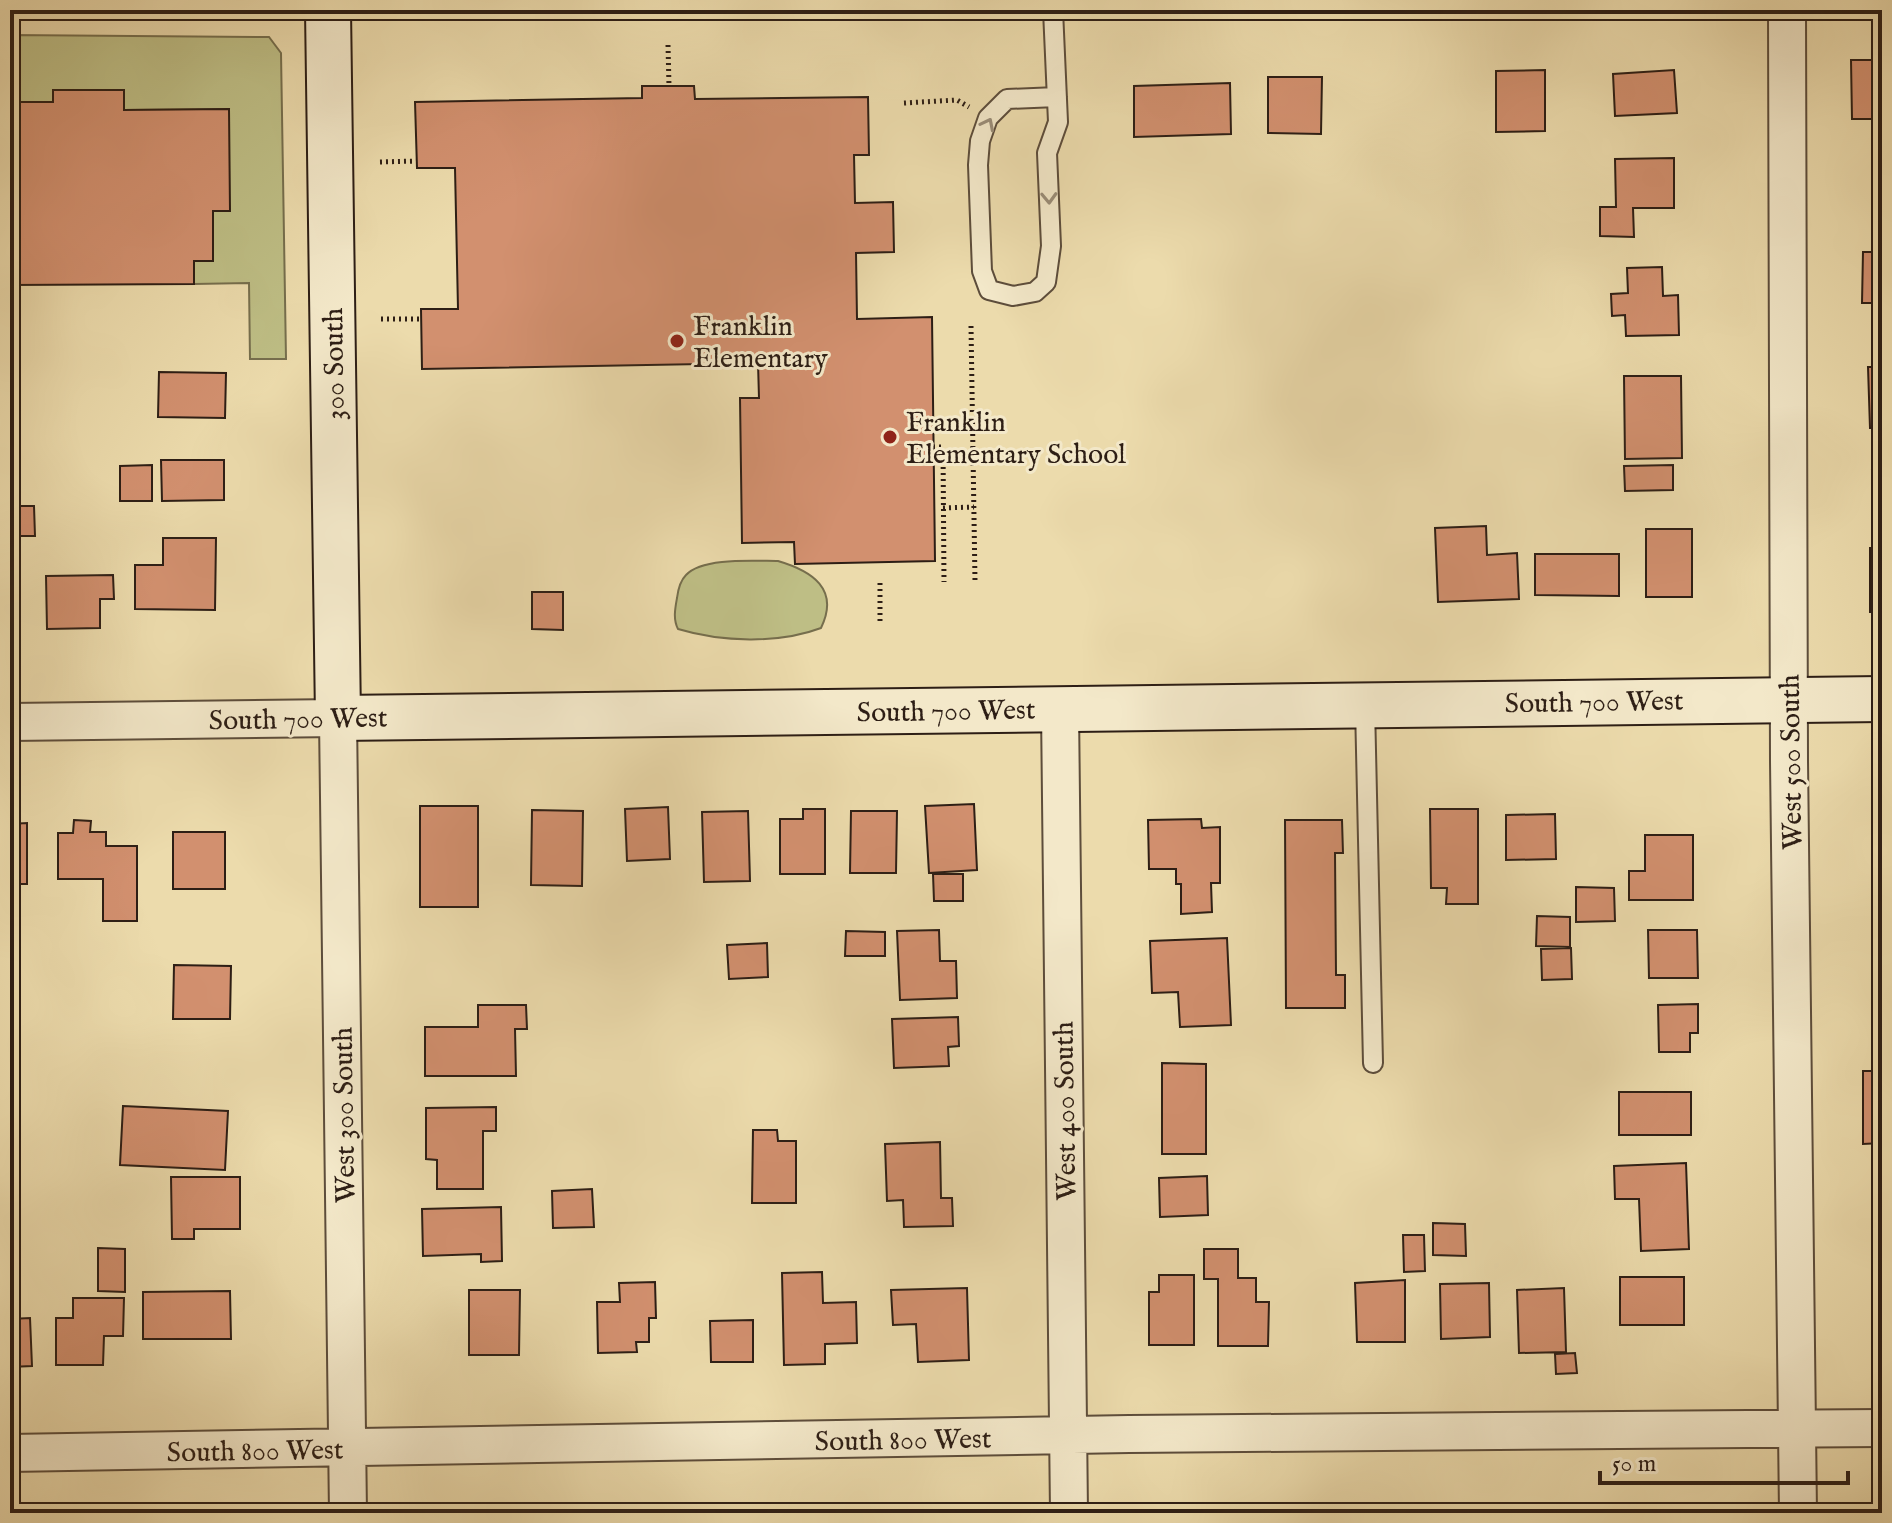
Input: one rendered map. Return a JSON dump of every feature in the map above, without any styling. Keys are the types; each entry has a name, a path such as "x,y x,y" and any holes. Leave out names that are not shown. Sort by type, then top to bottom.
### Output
{"street":[{"name":"300 South","path":"328,10 338,718"},
{"name":"West 500 South","path":"1787,10 1789,700 1798,1513"},
{"name":"South 700 West","path":"10,722 1882,699"},
{"name":"West 400 South","path":"1060,709 1069,1513"},
{"name":"West 300 South","path":"338,718 348,1513"},
{"name":"South 800 West","path":"10,1453 1069,1436 1882,1428"}],"lane":[{"path":"1053,10 1057,97 1058,122 1047,153 1051,246 1046,282 1035,292 1013,296 989,290 982,271 978,165 980,141 988,118 1007,99 1057,97"},
{"path":"1365,704 1373,1063"}],"path":[{"path":"668,45 669,86"},
{"path":"904,103 957,100 988,118"},
{"path":"380,162 417,161"},
{"path":"381,319 421,319"},
{"path":"971,326 975,581"},
{"path":"933,447 943,447 944,582"},
{"path":"943,508 974,507"},
{"path":"880,583 880,625"}],"green space":[{"path":"10,35 269,37 281,53 286,359 250,359 249,283 194,284 194,261 213,260 213,211 229,109 124,110 123,90 53,90 53,102 10,102"},
{"path":"729,561 778,561 812,576 825,592 826,614 821,628 769,639 731,639 678,629 675,614 679,589 684,577 694,569"}],"building":[{"path":"1851,60 1882,60 1882,119 1852,119"},
{"path":"1545,70 1545,131 1496,132 1496,71"},
{"path":"1674,70 1677,113 1615,116 1613,74"},
{"path":"1268,77 1322,77 1321,134 1268,133"},
{"path":"1230,83 1231,134 1134,137 1134,86"},
{"name":"Franklin Elementary","path":"642,86 694,86 695,99 868,97 869,155 854,155 855,203 893,202 894,252 856,253 857,319 932,317 935,561 795,564 794,542 742,543 740,398 759,398 758,363 422,369 421,309 458,309 455,168 417,168 415,102 642,98"},
{"path":"53,90 124,90 124,110 229,109 230,211 213,211 213,261 194,261 194,284 10,285 10,102 53,102"},
{"path":"1674,158 1674,208 1633,208 1634,237 1600,236 1600,207 1616,207 1615,159"},
{"path":"1863,252 1882,252 1882,303 1862,303"},
{"path":"1662,267 1663,296 1678,295 1679,335 1626,336 1625,315 1612,316 1611,294 1628,293 1627,268"},
{"path":"1876,350 1882,350 1882,445 1878,445 1878,428 1870,428 1868,367 1877,367"},
{"path":"159,372 226,373 225,418 158,417"},
{"path":"1624,376 1681,376 1682,458 1625,459"},
{"path":"161,460 224,460 224,500 162,501"},
{"path":"152,465 152,501 120,501 120,466"},
{"path":"1673,465 1673,490 1625,491 1624,466"},
{"path":"1872,470 1882,470 1882,515 1874,516"},
{"path":"10,506 34,506 35,536 10,536"},
{"path":"1486,526 1487,555 1517,553 1519,599 1438,602 1435,528"},
{"path":"1646,529 1692,529 1692,597 1646,597"},
{"path":"163,538 216,538 215,610 135,609 135,565 163,565"},
{"path":"1870,548 1882,548 1882,612 1870,612"},
{"path":"1535,554 1619,554 1619,596 1535,595"},
{"path":"10,561 17,561 17,636 10,636"},
{"path":"113,575 114,599 100,599 100,628 47,629 46,576"},
{"path":"532,592 563,592 563,630 532,629"},
{"path":"974,804 977,870 929,873 925,806"},
{"path":"420,806 478,806 478,907 420,907"},
{"path":"668,807 670,859 627,861 625,809"},
{"path":"803,809 825,809 825,874 780,874 780,819 803,819"},
{"path":"1430,809 1478,809 1478,904 1446,904 1447,888 1431,888"},
{"path":"532,810 583,811 582,886 531,885"},
{"path":"748,811 750,881 704,882 702,812"},
{"path":"851,811 897,811 896,873 850,873"},
{"path":"1555,814 1556,859 1506,860 1506,815"},
{"path":"1201,819 1202,828 1220,827 1220,883 1211,883 1212,912 1181,914 1181,884 1176,884 1176,869 1149,869 1148,820"},
{"path":"74,820 91,821 90,832 106,832 106,846 137,846 137,921 103,921 103,879 58,879 58,833 73,833"},
{"path":"1285,820 1342,820 1343,853 1335,853 1336,975 1345,975 1345,1008 1286,1008"},
{"path":"27,823 27,884 10,884 10,824"},
{"path":"1873,827 1882,827 1882,872 1873,872"},
{"path":"173,832 225,832 225,889 173,889"},
{"path":"1645,835 1693,835 1693,900 1629,900 1629,871 1645,871"},
{"path":"933,874 963,874 963,901 934,901"},
{"path":"1576,887 1614,888 1615,921 1576,922"},
{"path":"1537,916 1570,917 1570,947 1536,946"},
{"path":"939,930 940,961 956,961 957,998 900,1000 897,931"},
{"path":"1648,930 1697,930 1698,978 1649,978"},
{"path":"846,931 885,932 885,956 845,956"},
{"path":"1227,938 1231,1025 1180,1027 1178,992 1152,993 1150,941"},
{"path":"767,943 768,977 729,979 727,945"},
{"path":"1571,948 1572,979 1542,980 1541,949"},
{"path":"174,965 231,966 230,1019 173,1019"},
{"path":"1698,1004 1698,1033 1690,1033 1690,1052 1659,1052 1658,1005"},
{"path":"478,1005 526,1005 527,1029 515,1029 516,1076 425,1076 425,1027 478,1027"},
{"path":"958,1017 959,1046 948,1047 949,1066 894,1068 892,1019"},
{"path":"1162,1063 1206,1064 1206,1154 1162,1154"},
{"path":"1863,1071 1882,1071 1882,1143 1863,1144"},
{"path":"1619,1092 1691,1092 1691,1135 1619,1135"},
{"path":"123,1106 228,1111 225,1170 120,1165"},
{"path":"496,1107 496,1131 483,1131 483,1189 437,1189 437,1160 426,1159 426,1108"},
{"path":"753,1130 777,1130 778,1141 796,1141 796,1203 752,1203"},
{"path":"940,1142 941,1198 952,1198 953,1226 904,1227 903,1200 887,1201 885,1144"},
{"path":"1686,1163 1689,1249 1641,1251 1639,1199 1615,1199 1614,1166"},
{"path":"1207,1176 1208,1215 1160,1217 1159,1178"},
{"path":"171,1177 240,1177 240,1229 194,1229 194,1239 172,1239"},
{"path":"592,1189 594,1227 553,1228 552,1191"},
{"path":"501,1207 502,1261 481,1262 481,1254 423,1256 422,1209"},
{"path":"1433,1223 1465,1224 1466,1256 1433,1255"},
{"path":"1879,1230 1882,1230 1882,1287 1878,1287"},
{"path":"1403,1235 1424,1235 1425,1271 1404,1272"},
{"path":"98,1248 125,1249 125,1292 98,1291"},
{"path":"1204,1249 1238,1249 1238,1278 1256,1278 1256,1302 1269,1302 1268,1346 1218,1346 1218,1279 1204,1279"},
{"path":"822,1272 823,1303 856,1302 857,1343 825,1344 825,1364 784,1365 782,1273"},
{"path":"1159,1275 1194,1275 1194,1345 1149,1345 1149,1292 1159,1292"},
{"path":"1620,1277 1684,1277 1684,1325 1620,1325"},
{"path":"1405,1280 1405,1342 1357,1342 1355,1283"},
{"path":"655,1282 656,1318 649,1318 649,1342 636,1342 637,1352 598,1353 597,1302 620,1302 619,1283"},
{"path":"1489,1283 1490,1337 1441,1339 1440,1284"},
{"path":"967,1288 969,1360 918,1362 916,1324 893,1325 891,1290"},
{"path":"1564,1288 1566,1352 1519,1353 1517,1290"},
{"path":"469,1290 520,1290 519,1355 469,1355"},
{"path":"230,1291 231,1339 143,1339 143,1292"},
{"path":"73,1298 124,1298 123,1336 104,1336 103,1365 56,1365 56,1318 73,1318"},
{"path":"30,1318 32,1366 10,1367 10,1319"},
{"path":"753,1320 753,1362 711,1362 710,1321"},
{"path":"1575,1353 1577,1373 1556,1374 1555,1354"}],"place":[{"name":"Franklin Elementary","path":"677,341"},
{"name":"Franklin Elementary School","path":"890,437"}]}
